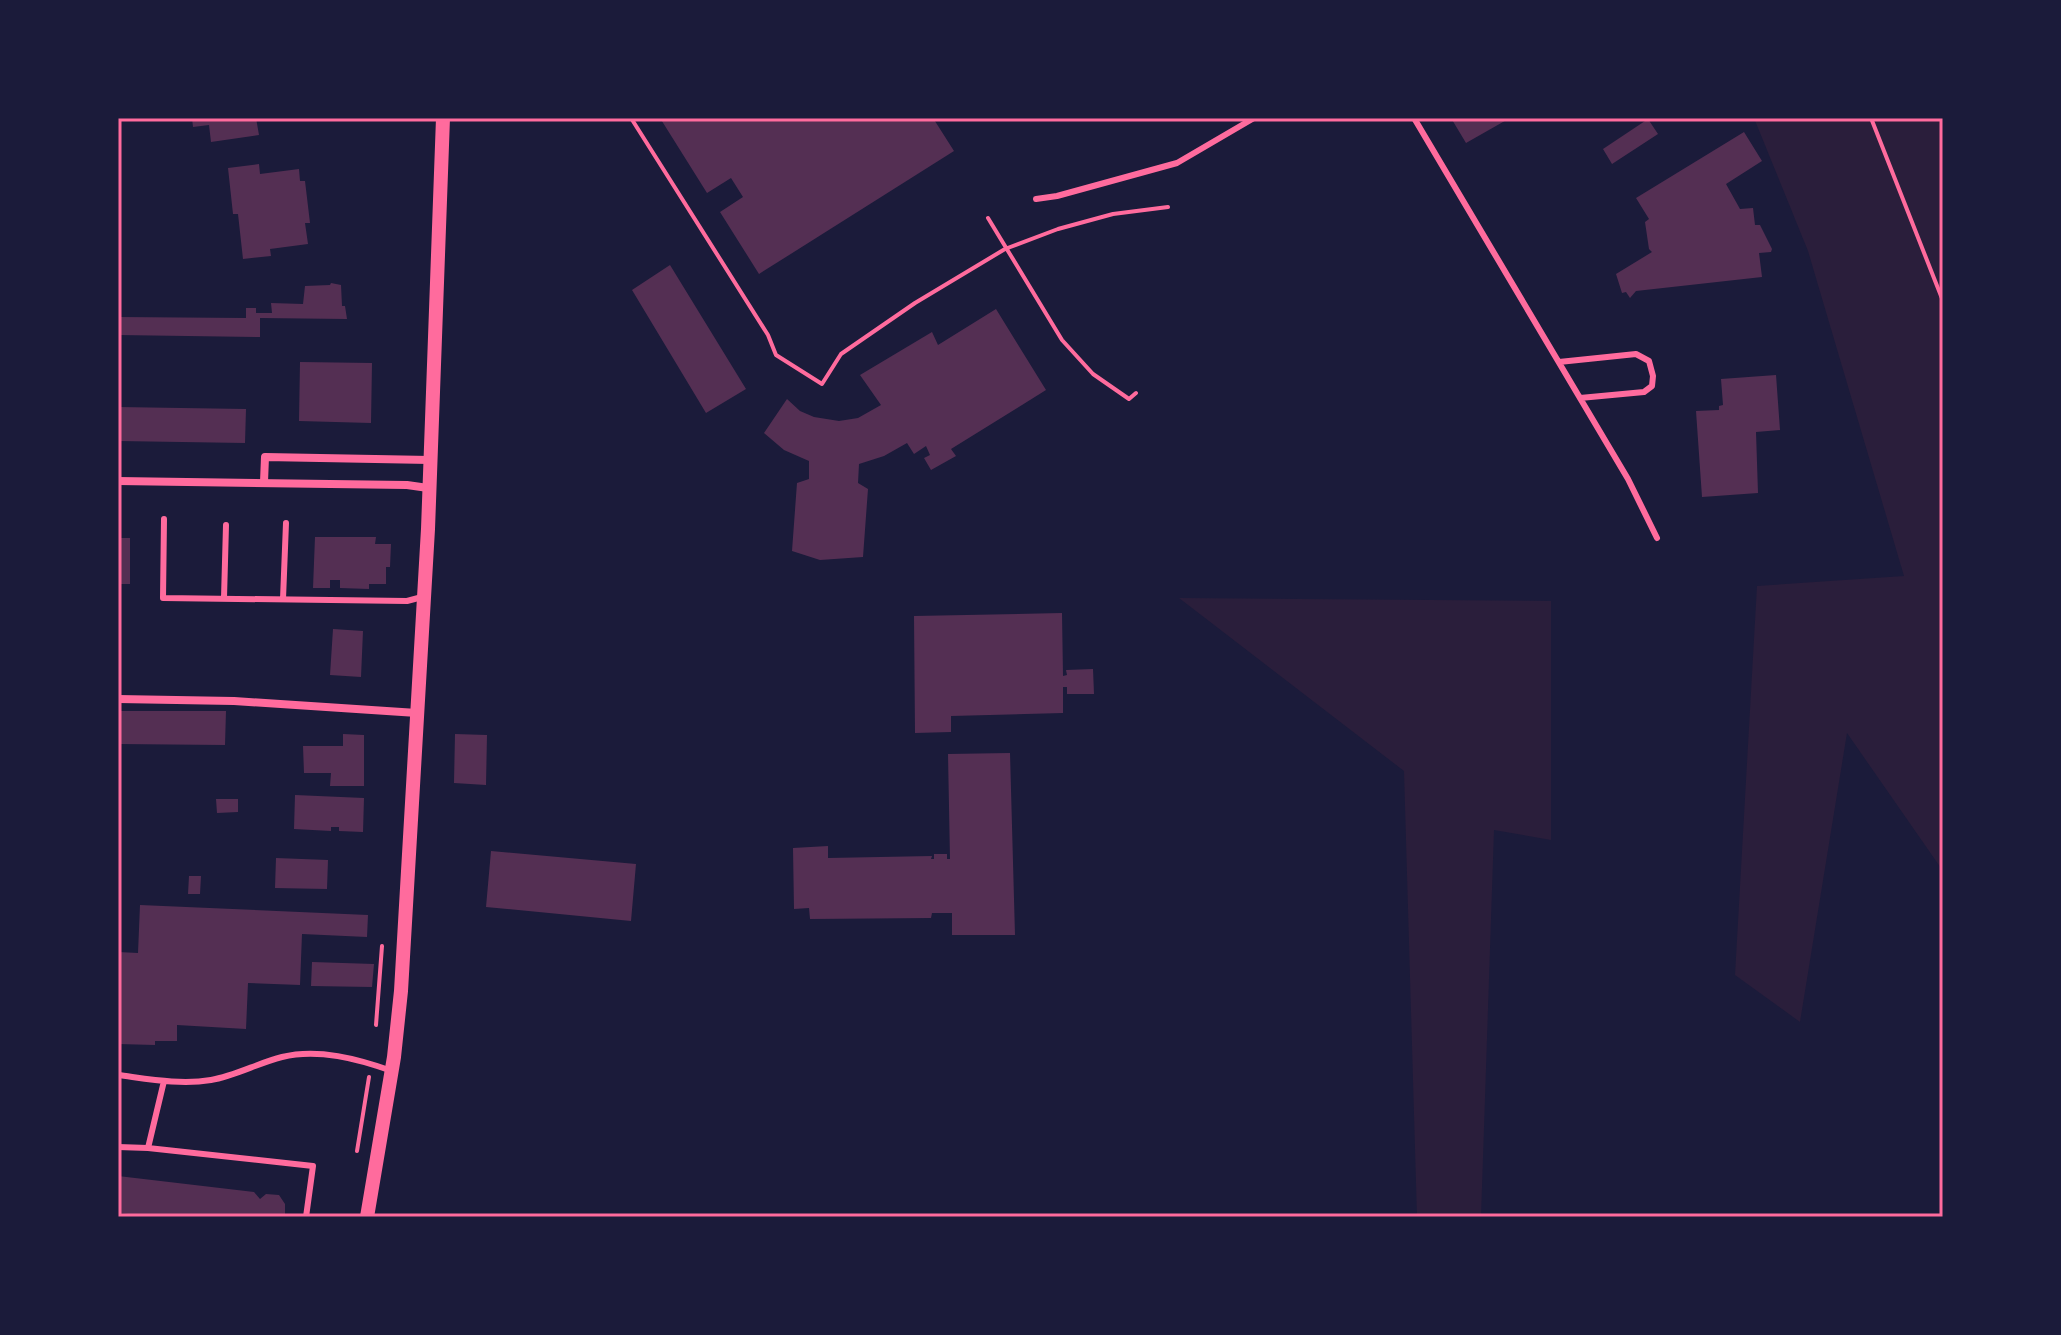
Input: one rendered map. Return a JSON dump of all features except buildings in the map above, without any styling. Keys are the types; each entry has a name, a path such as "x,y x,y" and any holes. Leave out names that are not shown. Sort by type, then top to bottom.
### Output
{"street":[{"path":"367,1217 392,1071 401,991 430,460 443,118"},
{"path":"264,482 265,457 430,460"},
{"path":"118,481 407,485 428,488"},
{"path":"118,699 234,701 417,713"}],"lane":[{"path":"1036,199 1177,163 1254,118"},
{"path":"1414,118 1628,479 1657,538"},
{"path":"1559,362 1636,354 1649,361 1652,386 1644,392 1580,398"},
{"path":"164,519 163,598 407,601 422,597"},
{"path":"283,599 286,523"},
{"path":"224,598 226,525"},
{"path":"118,1075 182,1083 214,1080 285,1056 324,1054 371,1063 392,1071"},
{"path":"148,1148 164,1081"},
{"path":"118,1147 313,1166 306,1217"}],"path":[{"path":"631,118 768,335 776,355 822,384 841,354 915,303 1005,249 1058,229 1113,214 1168,207"},
{"path":"1871,118 1943,301"},
{"path":"988,218 1062,340 1093,374 1129,399 1136,393"},
{"path":"356,1156 371,1063 383,933"}],"shaded area":[{"path":"1754,118 1938,118 1943,131 1943,871 1847,733 1800,1022 1735,975 1757,586 1904,576 1808,251"},
{"path":"1179,598 1551,601 1551,840 1494,830 1481,1217 1417,1217 1404,771"}]}
